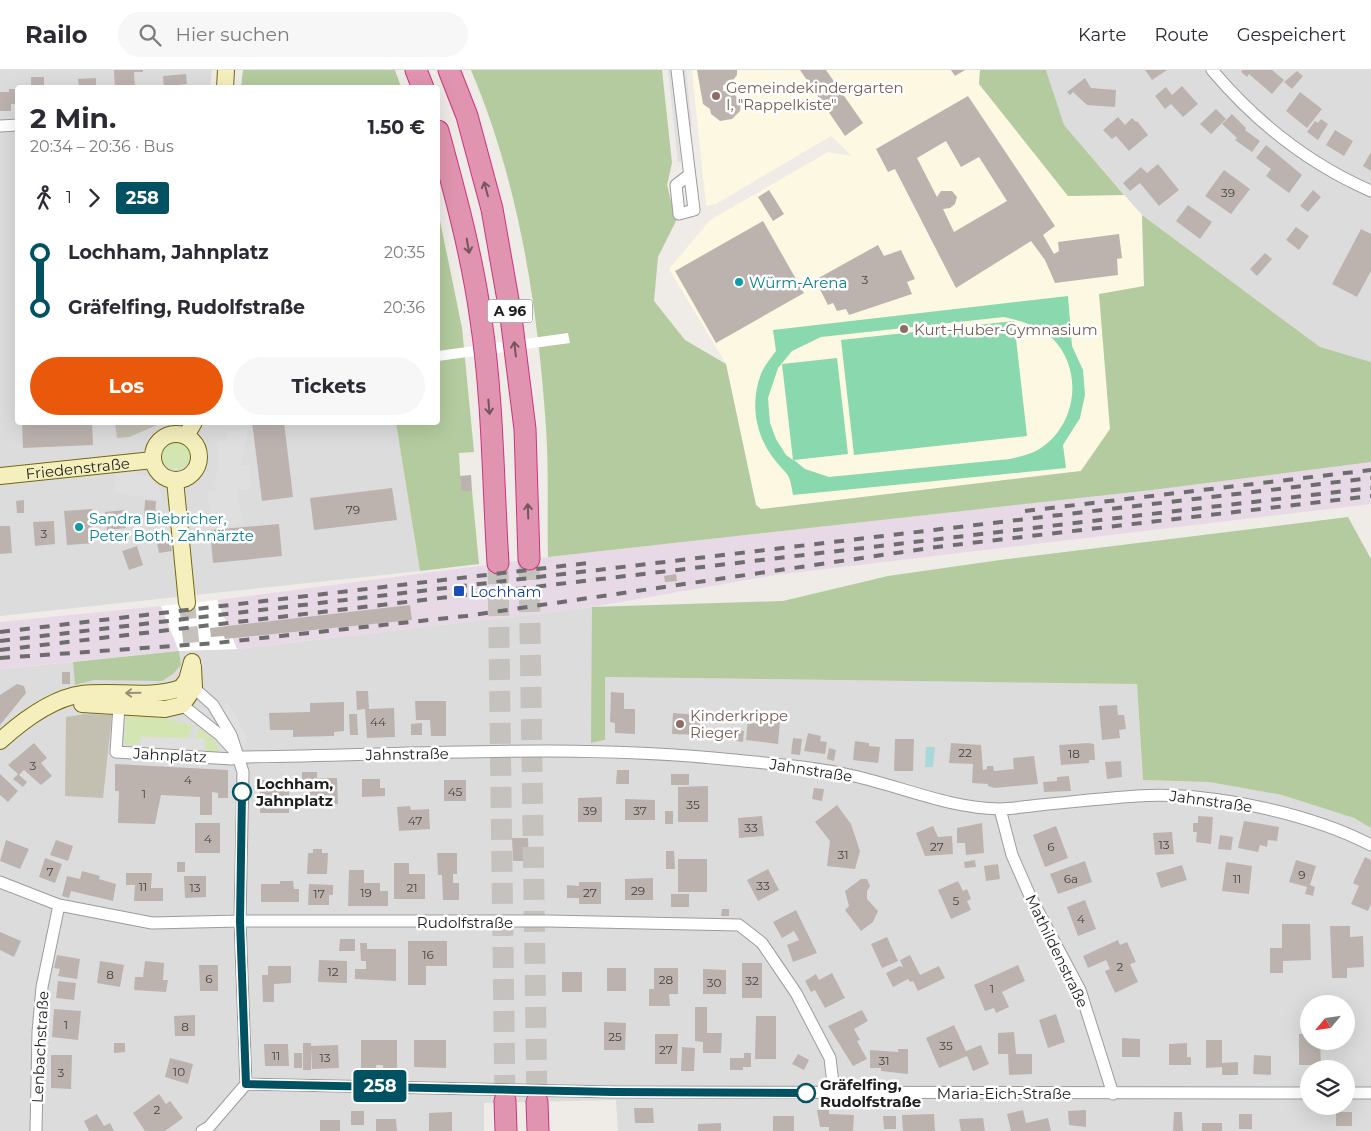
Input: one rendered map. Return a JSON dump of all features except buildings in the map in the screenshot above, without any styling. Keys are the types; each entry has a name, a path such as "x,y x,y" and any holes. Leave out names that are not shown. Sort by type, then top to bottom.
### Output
{"highway":[{"path":"416,70 422,85"},
{"name":"A 96","path":"449,70 466,116 492,209 512,317 526,429 529,559"},
{"name":"A 96","path":"440,138 464,222 482,321 491,434 498,563"},
{"path":"505,1101 506,1131"},
{"path":"537,1102 538,1131"}],"street":[{"path":"225,85 226,70"},
{"path":"677,70 689,175"},
{"path":"1212,70 1238,101 1296,150 1351,182 1371,191"},
{"path":"0,126 15,125"},
{"path":"190,429 199,453 198,464 189,476 175,480 161,474 153,460 154,450 159,441 167,436 190,429"},
{"name":"Friedenstraße","path":"0,476 153,460"},
{"path":"175,480 187,603"},
{"path":"182,705 188,688 187,680 192,656"},
{"path":"0,741 20,722 81,694 160,693 188,688 213,705 231,735 240,757 243,772 240,921 246,1084 210,1127 202,1131"},
{"path":"60,702 165,709 182,705"},
{"path":"182,705 220,735 240,757"},
{"name":"Jahnplatz","path":"119,706 116,752 232,759 240,757"},
{"name":"Jahnstraße","path":"240,757 546,751 664,754 786,765 854,776 944,802 1000,809 1164,795 1237,803 1301,817 1345,832 1371,845"},
{"name":"Mathildenstraße","path":"1000,809 1012,855 1023,880 1080,990 1113,1094"},
{"name":"Rudolfstraße","path":"0,882 59,905 152,923 240,921 548,921 739,925 762,943 796,993 830,1058 834,1092"},
{"name":"Lenbachstraße","path":"36,1131 38,1032 42,988 59,905"},
{"name":"Maria-Eich-Straße","path":"246,1084 613,1092 1300,1093"},
{"path":"1355,1093 1371,1093"}],"shaded area":[{"path":"0,70 212,70 210,85 15,85 15,425 396,425 420,571 0,616"},
{"path":"668,70 672,70 681,162 678,162"},
{"path":"682,70 686,70 692,126 688,126"},
{"name":"Kurt-Huber-Gymnasium","path":"692,70 980,70 979,84 1068,196 1124,195 1142,215 1144,287 1099,294 1110,429 1080,471 761,509 756,505 726,364 669,269 710,220 828,152 852,156 831,136 716,204 706,206"},
{"path":"1046,70 1371,70 1371,362 1320,347 1142,215 1064,125"},
{"path":"115,425 157,425 129,437 117,438"},
{"path":"247,429 247,439 240,465 249,465 251,488 238,490 242,523 211,526 207,492 216,490 217,441 227,440 226,431"},
{"path":"1371,462 1371,504 775,575 592,607 237,649 217,600 548,557 1152,490"},
{"path":"131,472 151,478 157,485 164,500 115,493 115,474"},
{"path":"161,606 179,651 0,669 0,622"},
{"path":"592,607 592,743 605,740 605,677 1137,684 1143,780 1209,782 1282,795 1354,818 1371,828 1371,1131 618,1131 616,1100 484,1103 484,1131 0,1131 0,669 73,662 75,685 94,680 127,679 181,665 179,651 237,649"},
{"path":"227,701 248,738 243,747 221,711"},
{"path":"85,714 112,715 103,798 65,796 66,717"},
{"path":"141,737 204,739 204,750 141,747"}],"green space":[{"path":"243,70 395,70 400,85 241,85"},
{"path":"471,70 662,70 672,163 667,185 676,221 658,257 654,301 685,340 726,364 756,505 761,509 1081,471 1110,429 1099,294 1144,286 1142,215 1320,347 1371,362 1371,462 1152,490 548,557 546,428 538,337 524,246 502,157 488,113"},
{"path":"980,70 1046,70 1064,125 1124,195 1068,196 979,84"},
{"path":"440,221 462,328 474,452 459,453 461,491 472,491 479,564 420,571 396,425 440,425"},
{"path":"1068,296 1072,346 1083,370 1085,395 1080,418 1063,445 1066,468 793,495 789,477 774,459 762,440 756,418 756,396 761,374 776,351 773,330","holes":["1004,317 1030,325 1048,334 1063,352 1069,367 1072,399 1067,415 1060,429 1050,441 1036,451 1010,459 829,477 805,469 794,460 848,454 837,358 782,364 793,460 786,455 776,439 770,423 768,398 778,368 792,351 821,337"]},
{"path":"1014,321 1027,436 854,455 841,340"},
{"path":"176,441 186,445 190,455 186,465 176,469 166,465 162,455 166,445"},
{"path":"1348,517 1371,559 1371,828 1354,818 1282,795 1209,782 1143,780 1137,684 605,677 605,740 591,743 592,607 783,601 888,576 1000,560"},
{"path":"179,651 181,665 173,674 162,681 94,680 75,685 73,662"},
{"path":"126,716 166,719 194,726 188,738 140,737 139,745 124,744"},
{"path":"200,729 213,739 220,752 208,752 205,749 205,739 195,738"}],"water":[{"path":"926,747 935,747 933,767 925,767"}],"pier":[{"path":"568,333 570,343 440,361 440,351"},
{"path":"217,600 237,649 179,651 161,606"}],"tunnel":[{"path":"529,559 537,1102"},
{"path":"498,563 505,1101"},
{"path":"187,603 192,650"}],"railway":[{"path":"1025,511 1371,470"},
{"path":"0,641 1371,478"},
{"path":"0,650 1371,488"},
{"path":"0,658 216,643 466,616 937,547 1371,496"},
{"path":"0,632 588,563"}],"bus line":[{"name":"258","path":"242,792 240,921 246,1084 613,1092 806,1093"}],"place":[{"name":"Gemeindekindergarten I, \"Rappelkiste\"","path":"716,96"},
{"name":"Würm-Arena","path":"739,282"},
{"name":"Kurt-Huber-Gymnasium","path":"904,329"},
{"name":"Sandra Biebricher, Peter Both, Zahnärzte","path":"79,527"},
{"name":"Lochham","path":"459,591"},
{"name":"Kinderkrippe Rieger","path":"680,724"},
{"name":"Lochham, Jahnplatz","path":"242,792"},
{"name":"Gräfelfing, Rudolfstraße","path":"806,1093"}]}
